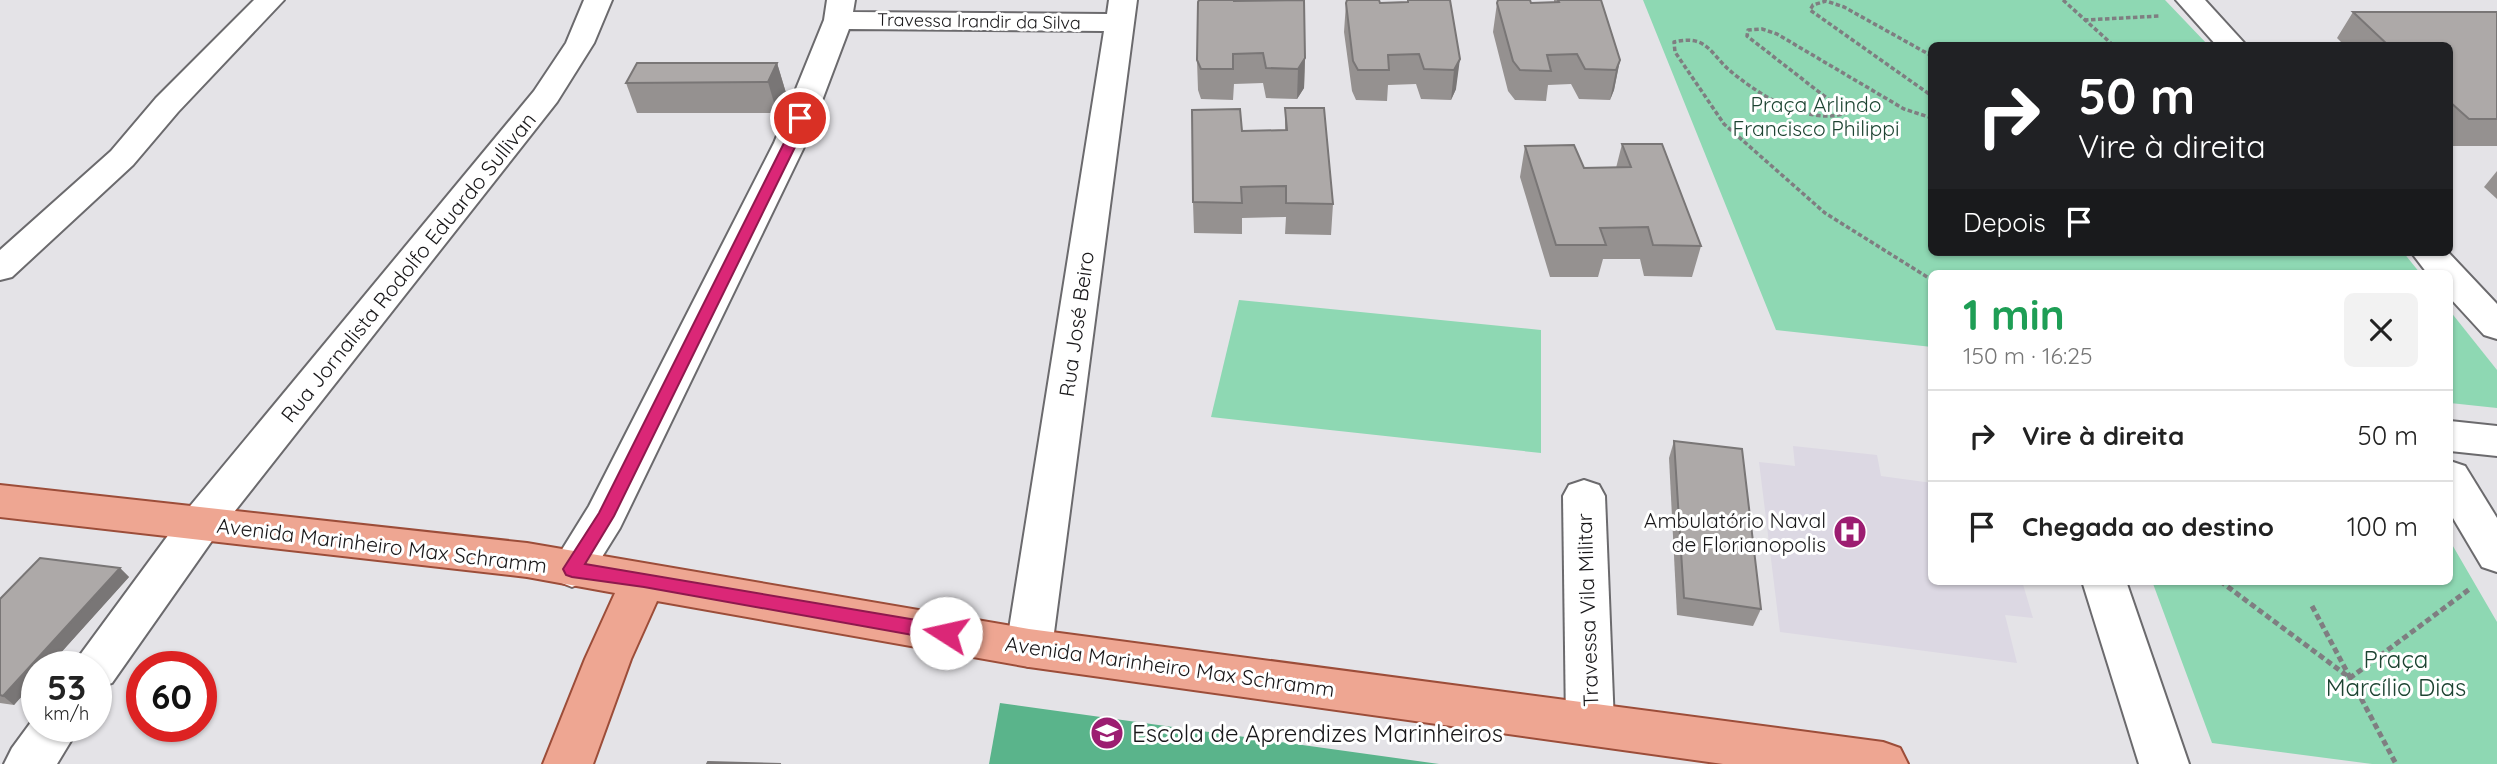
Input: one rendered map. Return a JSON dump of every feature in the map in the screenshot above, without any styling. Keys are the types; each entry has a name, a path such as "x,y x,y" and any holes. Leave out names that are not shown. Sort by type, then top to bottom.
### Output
{"main road":[{"name":"Avenida Marinheiro Max Schramm","path":"0,502 527,560 1029,648 1884,764"},
{"path":"568,764 608,659 644,579"}],"street":[{"path":"0,269 122,158 167,105 270,0"},
{"name":"Rua Jornalista Rodolfo Eduardo Sullivan","path":"109,651 201,523 546,96 580,43 598,0"},
{"path":"2197,7 2229,42"},
{"path":"572,569 606,516 790,143 839,10"},
{"name":"Travessa Irandir da Silva","path":"839,10 1121,11"},
{"name":"Rua José Beiro","path":"1029,648 1121,11"},
{"path":"2431,256 2445,270"},
{"path":"2453,278 2497,326"},
{"path":"2453,436 2497,441"},
{"path":"2453,485 2483,566"},
{"name":"Travessa Vila Militar","path":"1584,496 1590,724"},
{"path":"2105,585 2164,764"},
{"path":"29,764 44,742"}],"path":[{"path":"2063,0 2109,42"},
{"path":"1928,54 1844,7 1826,1 1813,5 1810,10 1928,93"},
{"path":"2084,20 2197,7"},
{"path":"1928,117 1904,109 1777,34 1762,29 1748,30 1747,36 1846,113 1838,118 1822,119 1800,111 1753,88 1704,46 1687,39 1674,42 1675,52 1724,124 1825,213 1928,277"},
{"path":"2350,678 2477,583 2483,566"},
{"path":"2225,585 2350,678"},
{"path":"2312,606 2396,764"}],"shaded area":[{"name":"Ambulatório Naval de Florianopolis","path":"1793,446 1877,455 1881,476 1928,482 1928,585 2023,585 2033,618 2005,615 2017,663 1780,632 1759,462 1795,466"}],"green space":[{"name":"Praça Arlindo Francisco Philippi","path":"1643,0 2165,0 2205,42 1928,42 1928,256 2406,256 2418,270 1928,270 1928,347 1776,330"},
{"path":"1239,300 1541,330 1541,453 1211,417"},
{"path":"2453,315 2497,370 2497,408 2453,403"},
{"name":"Praça Marcílio Dias","path":"2453,546 2497,622 2497,764 2372,764 2212,743 2153,585 2453,585"},
{"name":"Escola de Aprendizes Marinheiros","path":"1000,703 1439,764 989,764"}],"building":[{"path":"1199,0 1304,0 1305,58 1298,69 1266,68 1263,53 1233,54 1233,69 1201,69 1197,60"},
{"path":"1347,0 1379,0 1380,3 1450,0 1460,59 1454,70 1424,69 1419,54 1388,55 1389,70 1358,70 1353,61"},
{"path":"1498,0 1530,0 1531,3 1601,0 1620,60 1616,70 1585,69 1577,54 1547,55 1551,71 1520,70 1513,61"},
{"path":"2353,12 2497,12 2497,119 2469,119 2453,105 2453,42 2385,42"},
{"path":"637,63 777,63 768,82 626,83"},
{"path":"1285,108 1324,108 1333,204 1286,203 1286,186 1241,187 1242,203 1193,202 1192,110 1240,109 1242,131 1287,130"},
{"path":"1622,144 1662,144 1701,246 1653,245 1648,227 1600,228 1606,245 1556,245 1525,146 1574,145 1584,168 1631,167"},
{"path":"1674,441 1742,449 1761,609 1684,598"},
{"path":"40,558 120,568 44,651 21,651 21,676 3,696 0,695 0,599"},
{"path":"708,762 781,764 707,764"}],"place":[{"name":"Ambulatório Naval de Florianopolis","path":"1850,532"},
{"name":"Escola de Aprendizes Marinheiros","path":"1107,733"}],"route":[{"path":"800,118 606,516 572,569 644,579 946,633"}]}
